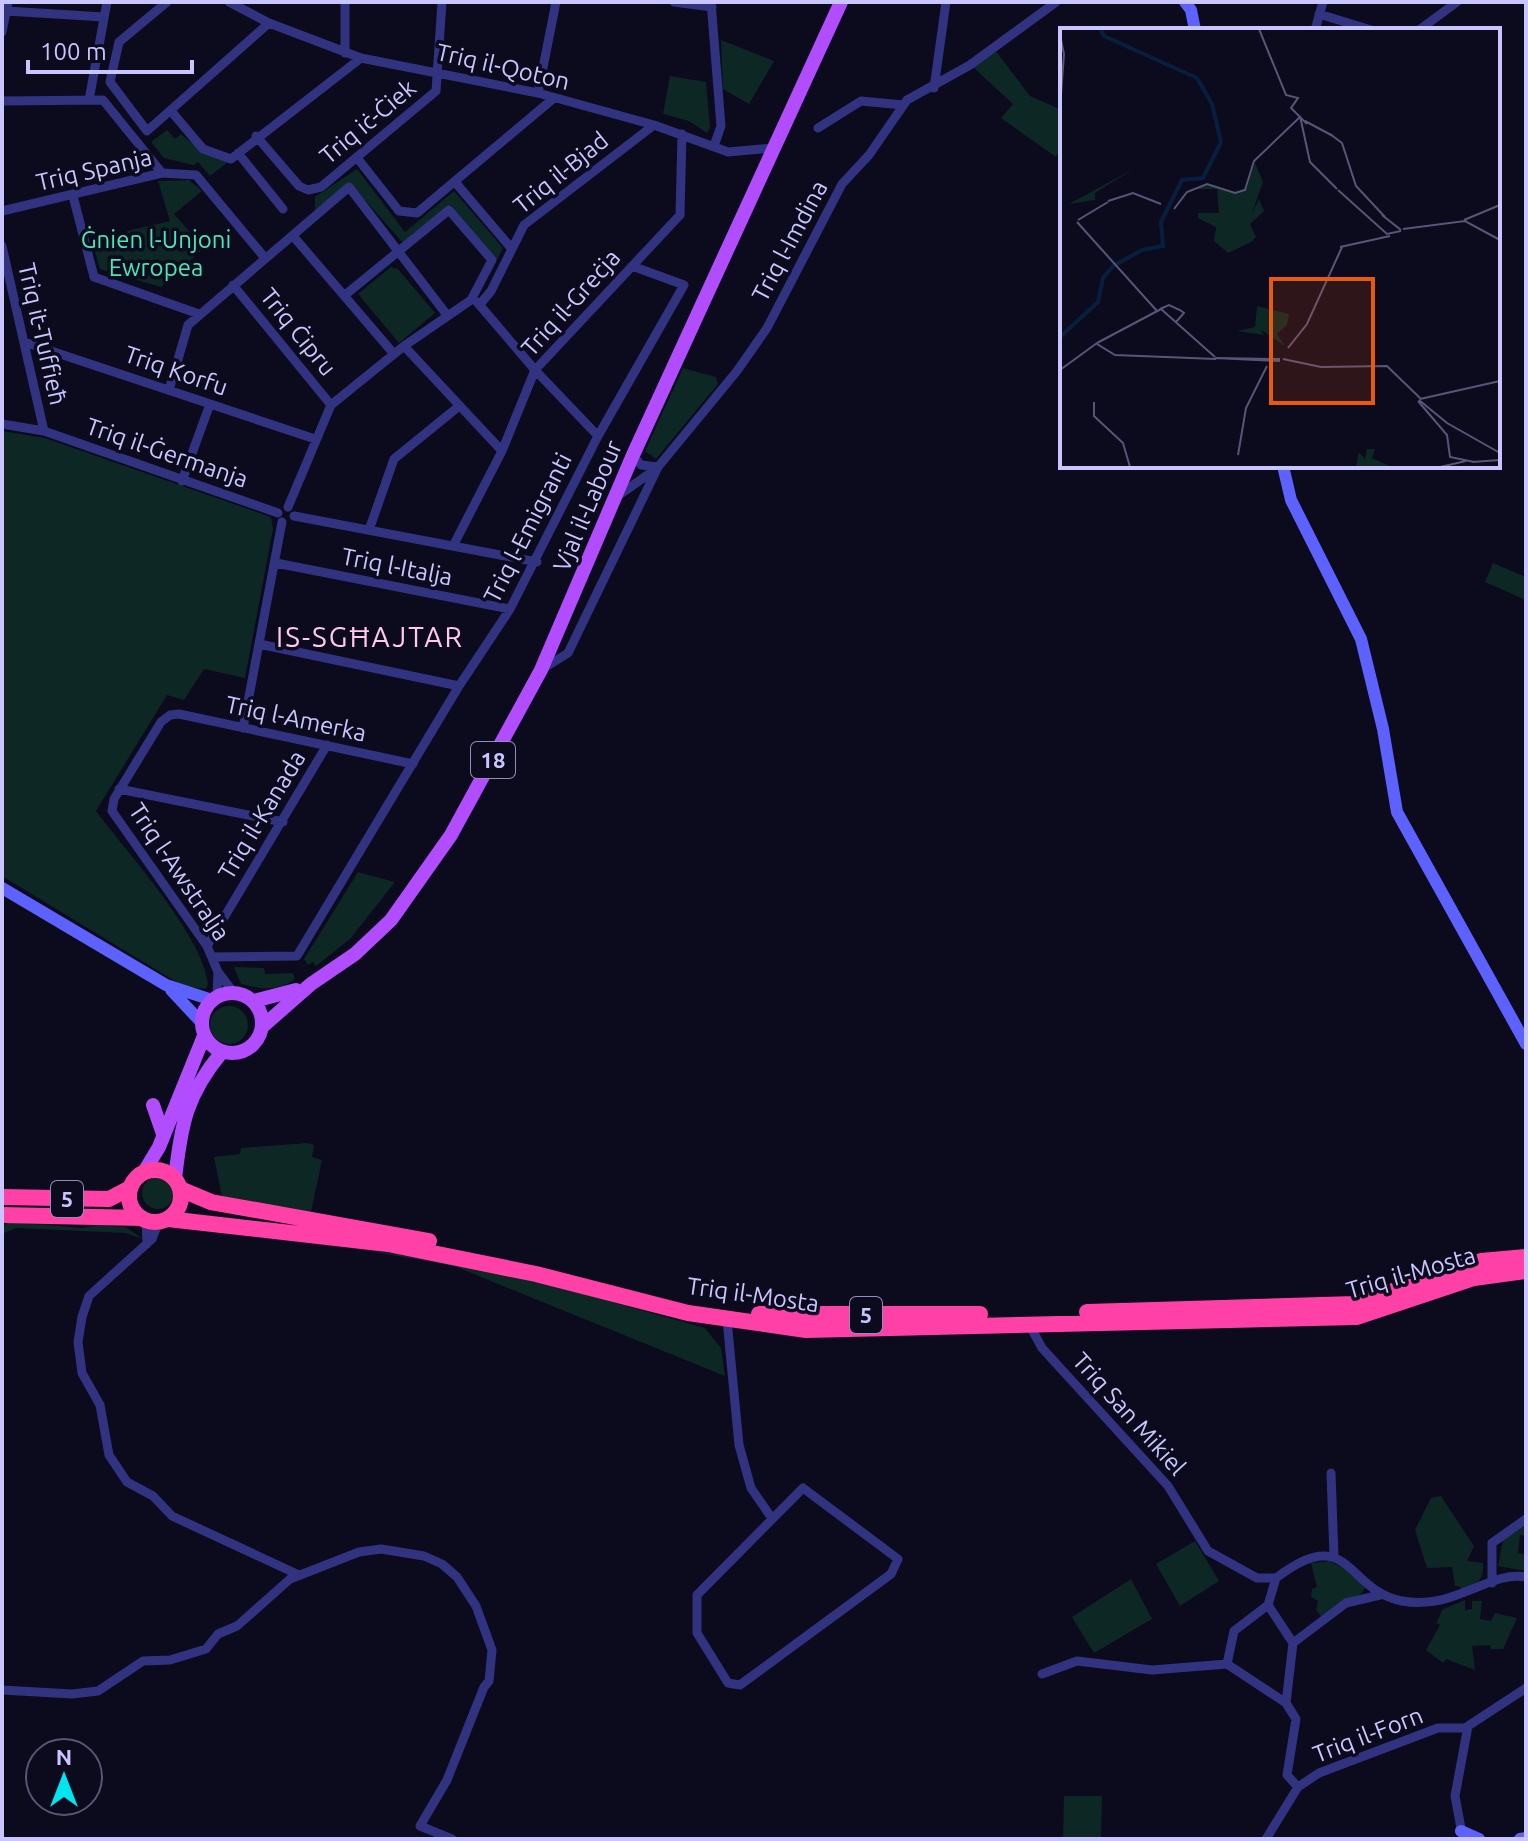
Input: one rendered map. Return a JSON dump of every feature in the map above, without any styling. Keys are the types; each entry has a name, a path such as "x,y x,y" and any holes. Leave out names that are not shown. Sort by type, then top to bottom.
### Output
{"highway":[{"name":"5","path":"144,1172 164,1171 178,1184"},
{"path":"144,1172 130,1188 131,1205 154,1220 180,1203 178,1184"},
{"name":"Triq il-Mosta","path":"178,1184 211,1202 444,1244 724,1310 801,1317 1183,1307 1290,1309 1355,1304 1481,1261 1526,1257"},
{"name":"5","path":"2,1197 109,1199 130,1188"},
{"name":"5","path":"5,1217 154,1220"},
{"name":"Triq il-Mosta","path":"154,1220 388,1244 536,1274 727,1320 806,1330 1357,1317 1474,1278 1526,1271"}],"main road":[{"name":"Vjal il-Labour","path":"311,984 355,954 391,920 443,850 541,670 619,495 633,455 841,2"},
{"name":"18","path":"254,1001 311,984"},
{"name":"18","path":"222,1052 238,1053 253,1045 262,1028 311,984"},
{"path":"144,1172 163,1136 215,998 234,993 254,1001 262,1016 262,1028"},
{"path":"178,1184 183,1118 197,1084 222,1052 203,1029"}],"street":[{"path":"89,100 107,2"},
{"path":"167,2 119,42 110,82 147,131 269,23"},
{"name":"Triq il-Qoton","path":"229,2 269,23 361,58 538,93 740,153 773,148"},
{"path":"345,2 345,53"},
{"path":"439,72 442,2"},
{"path":"538,93 556,2"},
{"path":"674,2 711,5 721,126 714,146"},
{"path":"934,88 946,2"},
{"name":"Triq l-Imdina","path":"541,670 568,653 658,467 737,371 767,328 842,184 869,155 903,105 934,88 1056,2"},
{"path":"1185,2 1191,10 1195,28"},
{"path":"1316,28 1323,2"},
{"path":"1422,28 1457,2"},
{"path":"2,32 7,7 104,17"},
{"path":"1319,14 1364,28"},
{"path":"235,156 256,136 361,58"},
{"name":"Triq iċ-Ċiek","path":"256,136 299,186 308,190 321,187 436,91 439,72"},
{"path":"358,159 399,211 417,213 554,98"},
{"path":"2,101 103,100 162,173"},
{"path":"818,128 861,101 903,105"},
{"path":"171,111 203,149 235,156 283,209"},
{"name":"Triq il-Bjad","path":"476,302 491,291 524,225 654,125"},
{"name":"Triq il-Greċja","path":"453,546 502,451 535,370 680,215 682,134"},
{"name":"Triq Spanja","path":"2,211 162,173 196,175 265,258"},
{"path":"455,182 512,249"},
{"path":"169,390 188,325 349,187 447,315"},
{"path":"73,196 94,277 199,314"},
{"path":"243,728 276,563 280,518 289,522 315,439 331,405 447,315 476,302 492,260 449,210 345,295"},
{"path":"293,236 394,354"},
{"name":"Triq it-Tuffieħ","path":"2,246 5,285 24,342 44,431"},
{"name":"Triq l-Emigranti","path":"212,957 297,956 459,686 510,609 537,562 598,436 684,285 632,266"},
{"name":"Triq Ċipru","path":"233,285 331,405"},
{"path":"476,302 598,436"},
{"name":"Triq Korfu","path":"24,342 315,439"},
{"path":"404,346 502,451"},
{"path":"182,481 210,404"},
{"path":"369,530 394,459 458,407"},
{"name":"Triq il-Ġermanja","path":"2,424 44,431 280,518"},
{"path":"633,455 641,465 658,467"},
{"name":"Triq l-Imdina","path":"619,495 658,467"},
{"path":"1283,468 1291,500 1361,639 1383,729 1397,812 1526,1044"},
{"path":"291,512 537,562"},
{"name":"Triq l-Italja","path":"276,563 510,609"},
{"path":"259,644 459,686"},
{"name":"Triq l-Amerka","path":"170,715 413,764"},
{"name":"Triq l-Awstralja","path":"170,715 161,722 112,805 115,817 207,946 218,972 234,993"},
{"name":"Triq il-Kanada","path":"207,946 327,745"},
{"path":"119,789 283,822"},
{"path":"2,888 166,985 215,998"},
{"name":"Triq l-Awstralja","path":"215,998 218,972"},
{"path":"166,985 203,1029"},
{"path":"154,1220 156,1234 89,1296 82,1317 78,1342 82,1373 100,1405 109,1455 127,1482 153,1496 172,1516 294,1577"},
{"path":"727,1320 739,1445 751,1488 771,1517"},
{"name":"Triq San Mikiel","path":"1029,1324 1042,1348 1168,1486 1208,1551 1257,1578 1276,1578"},
{"path":"1331,1473 1334,1556"},
{"path":"803,1488 898,1559 891,1574 740,1685 728,1683 697,1633 697,1595 771,1517 803,1488"},
{"path":"1492,1583 1492,1543 1526,1519"},
{"path":"2,1690 72,1694 98,1691 143,1661 191,1656 206,1649 218,1634 237,1626 294,1577 359,1552 402,1551 442,1564 457,1577 476,1606 492,1650 489,1681 447,1780 420,1826 452,1839"},
{"path":"1227,1664 1234,1631 1268,1605 1276,1578 1317,1557 1334,1556 1349,1564 1380,1595 1404,1602 1437,1603 1512,1575 1526,1577"},
{"path":"1293,1643 1346,1603 1380,1595"},
{"path":"1268,1605 1293,1643 1286,1703"},
{"path":"1042,1674 1077,1661 1152,1670 1227,1664 1286,1703 1296,1719 1287,1775 1298,1787"},
{"path":"1479,1839 1462,1835 1455,1796 1468,1726 1526,1688"},
{"name":"Triq il-Forn","path":"1266,1839 1298,1787 1319,1773 1438,1728 1468,1726"}],"green space":[{"path":"721,40 774,61 749,104 723,89"},
{"path":"995,50 1030,96 1060,109 1060,149 1056,157 1001,118 1013,104 974,68"},
{"path":"670,76 706,82 710,128 707,133 689,121 663,114"},
{"path":"167,130 175,139 181,134 201,151 228,162 210,176 198,162 193,165 164,158 151,142"},
{"path":"357,169 405,232 454,191 503,248 497,260 451,205 403,243 350,183 315,210 315,197"},
{"name":"Ġnien l-Unjoni Ewropea","path":"189,180 202,191 174,214 204,248 161,287 100,269 93,245 129,238 127,231 170,221 158,181"},
{"path":"391,267 398,269 435,313 399,343 358,294"},
{"path":"683,368 716,377 718,384 656,459 645,451"},
{"path":"2,431 45,438 271,517 273,529 245,678 204,669 184,700 167,695 96,811 178,919 203,964 208,984 206,989 183,986 2,876"},
{"path":"1493,563 1526,577 1526,600 1485,582"},
{"path":"358,872 395,882 350,939 316,966 313,962 308,965 304,959"},
{"path":"234,967 264,968 265,974 293,973 295,979 276,988 255,987 241,984"},
{"path":"229,1006 242,1012 248,1025 242,1038 229,1044 216,1038 210,1025 216,1012"},
{"path":"314,1145 312,1157 322,1160 311,1212 222,1197 214,1157 240,1154 241,1148"},
{"path":"158,1177 169,1182 174,1193 169,1204 158,1209 147,1204 142,1193 147,1182"},
{"path":"10,1222 83,1228 97,1225 126,1227 143,1239 126,1233 16,1228 2,1234 2,1226"},
{"path":"369,1251 459,1259 705,1328 721,1348 725,1376 454,1266"},
{"path":"1441,1496 1474,1546 1467,1561 1483,1563 1478,1582 1461,1593 1460,1586 1455,1586 1452,1567 1427,1568 1415,1530 1431,1498"},
{"path":"1526,1519 1526,1536 1520,1535 1518,1553 1526,1555 1526,1571 1498,1566 1505,1529"},
{"path":"1195,1541 1219,1581 1180,1606 1156,1564"},
{"path":"1329,1561 1351,1571 1367,1586 1359,1596 1322,1618 1316,1610 1318,1601 1311,1597 1312,1589 1317,1587 1311,1563"},
{"path":"1131,1579 1152,1619 1094,1653 1072,1617"},
{"path":"1465,1600 1465,1610 1472,1609 1472,1601 1482,1601 1480,1619 1491,1621 1495,1613 1517,1618 1503,1649 1491,1649 1490,1645 1472,1646 1475,1670 1446,1659 1443,1663 1426,1650 1440,1625 1436,1623 1443,1609"},
{"path":"1064,1796 1102,1796 1101,1839 1063,1839"}],"district":[{"name":"IS-SGĦAJTAR","path":"370,637"}]}
